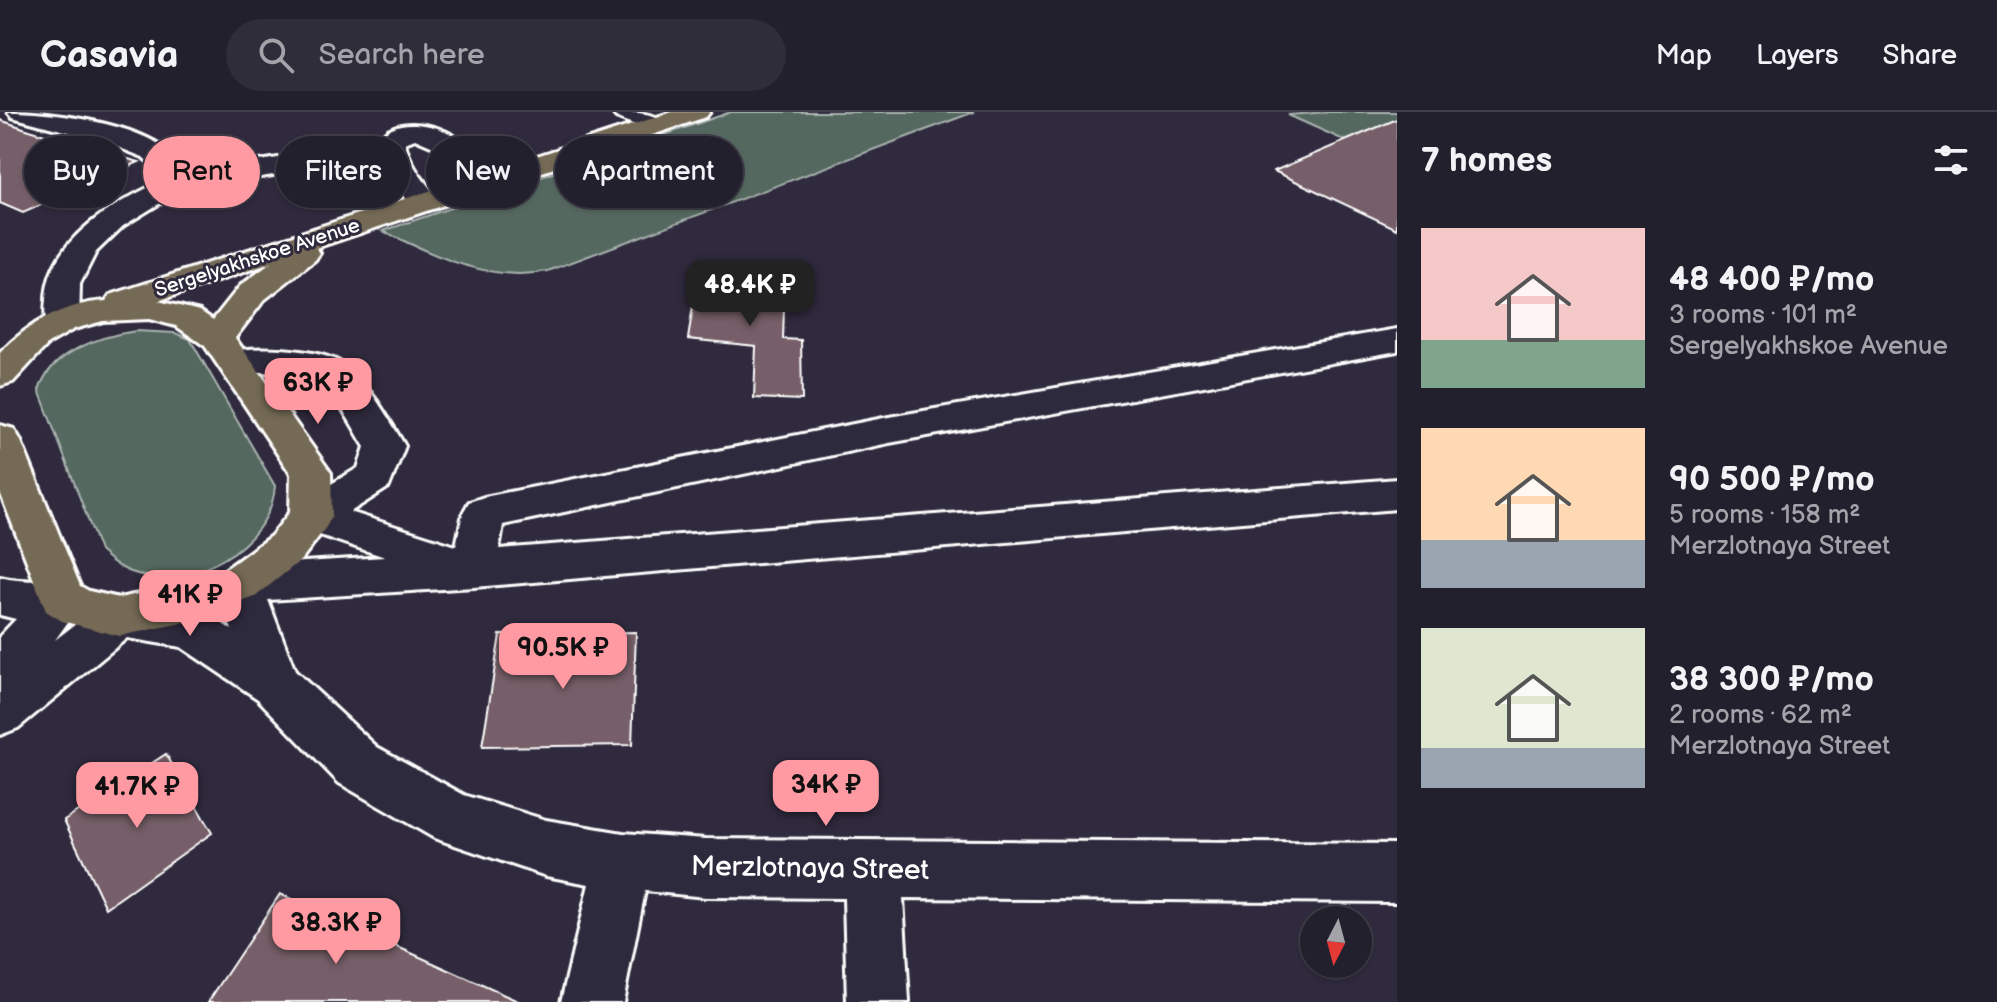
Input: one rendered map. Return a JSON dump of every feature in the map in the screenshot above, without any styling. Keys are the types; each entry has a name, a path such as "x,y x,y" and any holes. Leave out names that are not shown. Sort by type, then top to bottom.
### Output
{"main road":[{"name":"Sergelyakhskoe Avenue","path":"539,164 697,112"},
{"name":"Sergelyakhskoe Avenue","path":"0,343 426,202"},
{"path":"226,349 252,293 336,231"},
{"path":"0,374 36,336 62,322 101,311 149,309 188,318 226,349 311,473 311,516 286,548 239,584 182,604 119,617 86,611 62,598 1,444"}],"street":[{"path":"21,112 111,135 143,147"},
{"path":"625,112 656,125"},
{"path":"397,136 405,131 430,132 436,136"},
{"path":"62,322 63,286 78,251 97,230 143,202"},
{"path":"474,569 484,513 889,430 1397,340"},
{"path":"226,349 333,374 385,446 375,477 311,516"},
{"path":"275,684 239,584 474,569 1397,494"},
{"path":"311,516 474,569"},
{"path":"0,596 23,602 62,598"},
{"path":"0,671 62,598"},
{"path":"0,712 119,617"},
{"name":"Merzlotnaya Street","path":"119,617 192,629 275,684 358,765 453,819 546,848 623,861 706,868 1397,873"},
{"path":"592,1002 623,861"},
{"path":"872,868 878,1002"}],"green space":[{"path":"731,112 974,112 743,198 743,136 661,136"},
{"path":"1397,112 1397,164 1288,115"},
{"path":"555,172 555,208 717,208 548,271 527,274 463,265 383,231 450,208 539,208 539,178"},
{"path":"136,331 175,333 190,339 275,486 270,508 259,528 242,546 222,560 177,576 153,577 131,572 100,551 39,390 54,365 79,348"}],"building":[{"path":"1397,119 1397,229 1274,171"},
{"path":"0,120 47,136 24,136 24,208 34,208 23,213 0,203"},
{"path":"127,159 139,162 127,167"},
{"path":"698,272 785,277 783,339 801,340 802,400 754,398 756,346 688,339"},
{"path":"636,632 632,745 482,747 500,635"},
{"path":"166,754 212,833 106,908 64,820"},
{"path":"280,894 520,1002 208,1002"}]}
